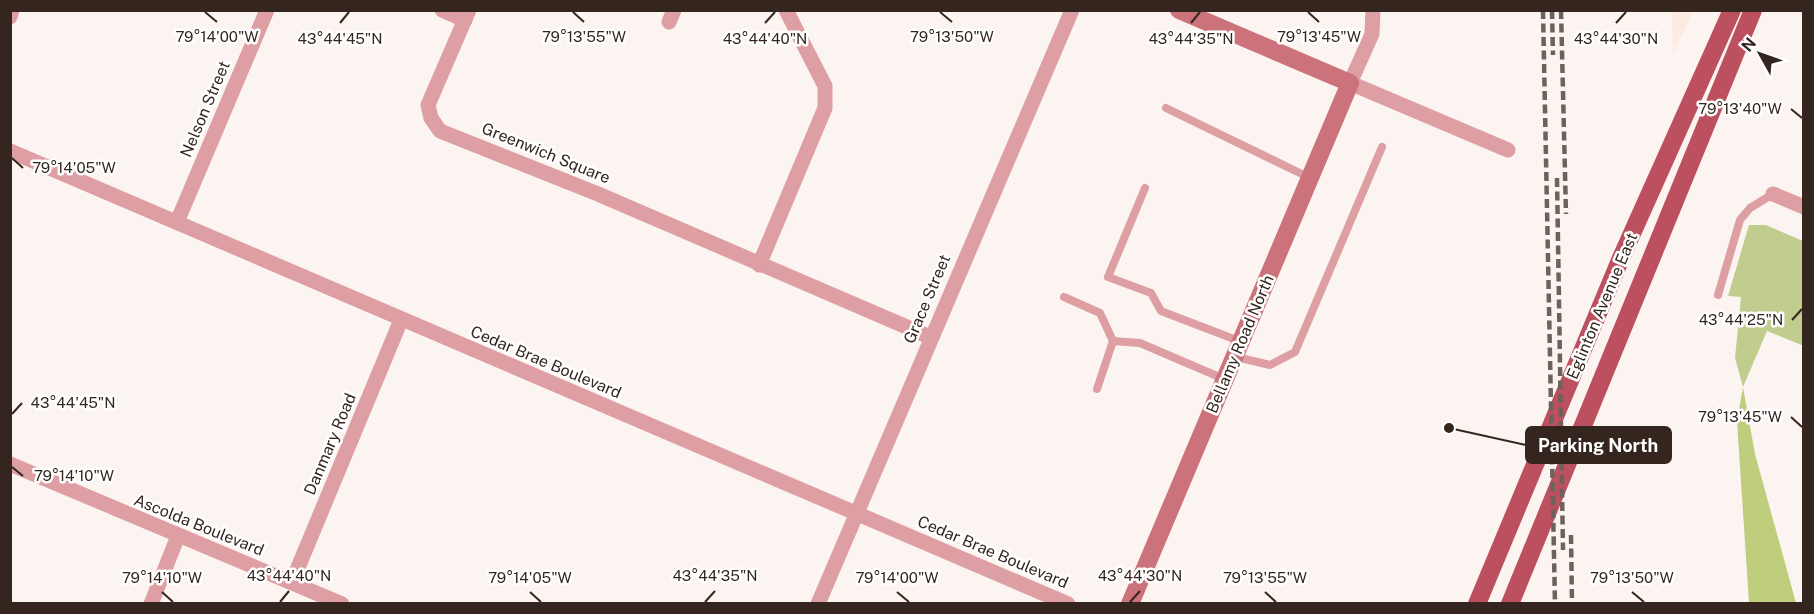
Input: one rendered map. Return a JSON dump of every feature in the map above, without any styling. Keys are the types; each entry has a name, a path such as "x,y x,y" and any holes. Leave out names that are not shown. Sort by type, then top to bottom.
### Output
{"main road":[{"name":"Eglinton Avenue East","path":"1477,603 1621,258 1732,10"},
{"name":"Eglinton Avenue East","path":"1510,603 1754,10"}],"street":[{"path":"10,17 12,10"},
{"name":"Nelson Street","path":"177,222 267,10"},
{"path":"442,10 467,15"},
{"path":"759,265 825,108 825,86 786,10"},
{"name":"Grace Street","path":"818,603 1072,10"},
{"path":"1179,10 1508,150"},
{"path":"1350,83 1372,34 1373,10"},
{"name":"Greenwich Square","path":"467,15 428,105 430,118 440,131 598,194 930,338"},
{"name":"Bellamy Road North","path":"1130,603 1350,83"},
{"name":"Cedar Brae Boulevard","path":"10,151 1068,603"},
{"path":"1773,194 1803,207"},
{"name":"Danmary Road","path":"292,582 401,320"},
{"name":"Ascolda Boulevard","path":"11,465 342,603"},
{"path":"151,603 178,536"}],"lane":[{"path":"1166,108 1310,178"},
{"path":"1145,188 1108,277 1151,293 1161,311 1270,364 1295,352 1382,147"},
{"path":"1718,295 1740,220 1750,208 1773,194"},
{"path":"1064,297 1100,313 1113,341 1097,389"},
{"path":"1113,341 1140,343 1225,380"}],"shaded area":[{"path":"1672,11 1693,11 1673,54"}],"green space":[{"path":"1749,225 1766,225 1803,241 1804,346 1767,331 1743,387 1735,358 1741,297 1728,296"},
{"path":"1743,387 1755,454 1796,603 1749,603 1737,421"}],"railway":[{"path":"1543,10 1555,604"},
{"path":"1552,10 1553,55"},
{"path":"1561,10 1566,214"},
{"path":"1557,178 1563,550"},
{"path":"1571,535 1572,604"}],"place":[{"name":"Parking North","path":"1449,428"}]}
